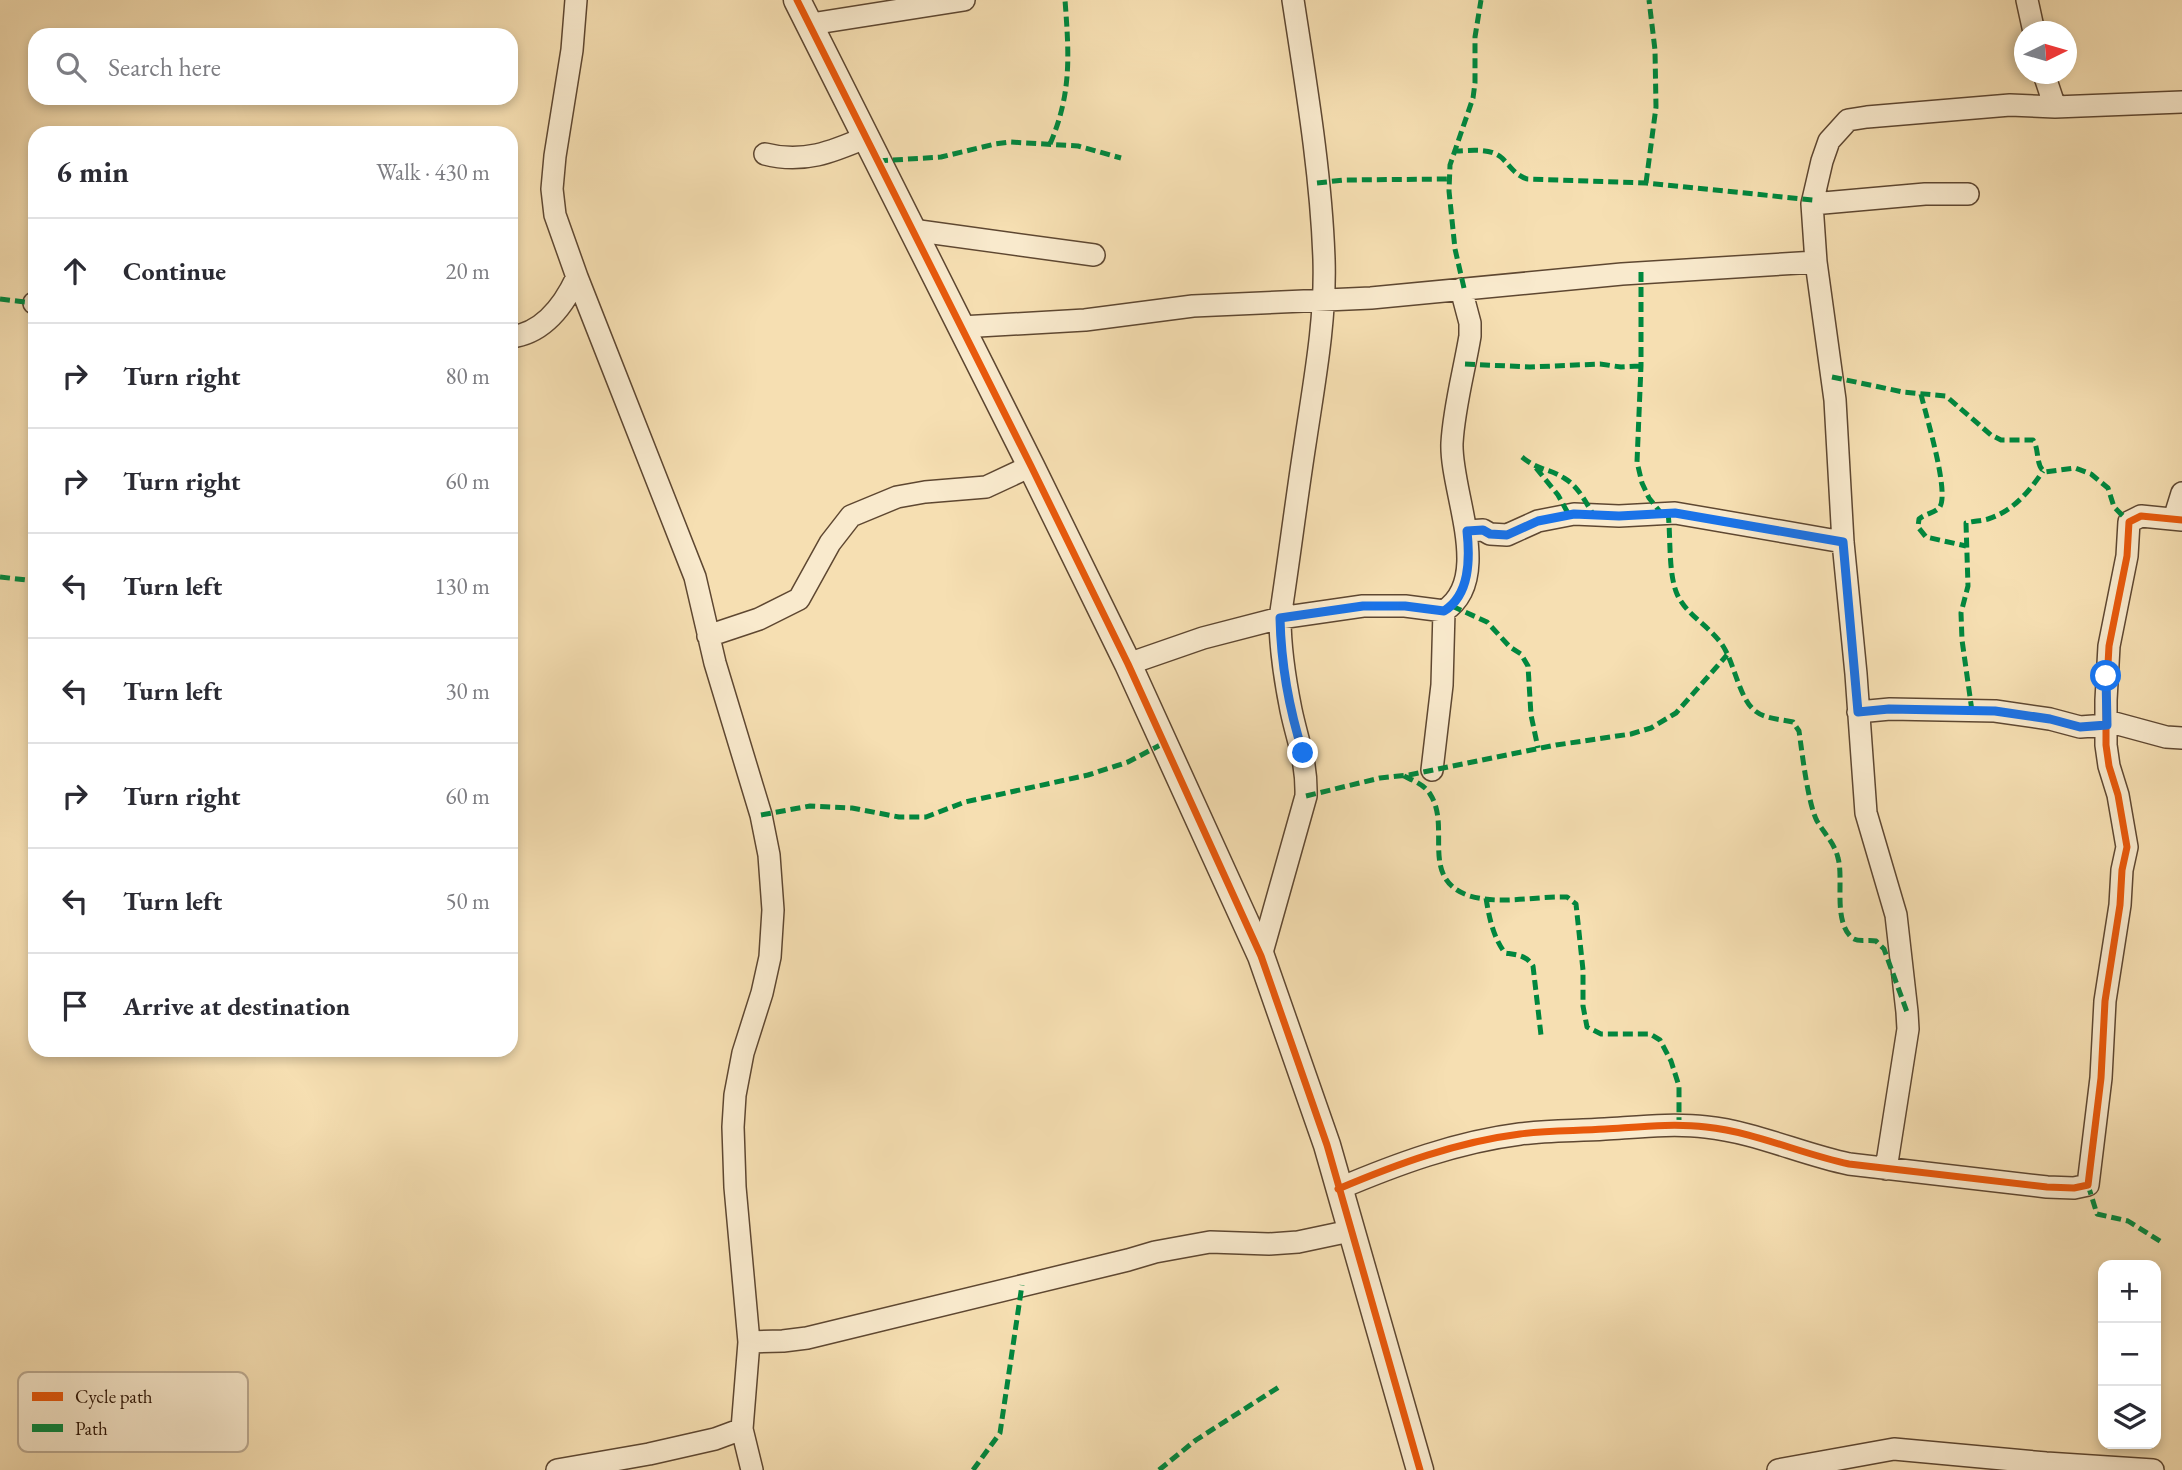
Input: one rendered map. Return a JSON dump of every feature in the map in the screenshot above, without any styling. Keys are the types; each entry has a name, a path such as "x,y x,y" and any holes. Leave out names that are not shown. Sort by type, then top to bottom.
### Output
{"street":[{"path":"576,0 572,50 555,156 552,189 555,215 695,576 708,636 761,816 769,855 773,910 769,957 762,993 743,1053 735,1095 733,1127 735,1187 749,1342 742,1429 752,1470"},
{"path":"797,0 1128,664 1261,956 1326,1145 1420,1470"},
{"path":"811,24 964,0"},
{"path":"1261,956 1306,796 1307,771 1285,677 1280,647 1280,618 1319,347 1323,299 1321,216 1293,0"},
{"path":"2027,0 2032,21"},
{"path":"2047,84 2055,107"},
{"path":"1886,1169 1908,1029 1896,915 1866,813 1843,542 1835,400 1816,262 1812,204 1822,161 1829,141 1848,120 2010,105 2055,107 2182,102"},
{"path":"765,154 785,159 817,156 867,137"},
{"path":"1812,204 1882,197 1968,194"},
{"path":"912,230 1094,256"},
{"path":"961,327 1062,322 1193,306 1409,296 1622,274 1816,262"},
{"path":"518,336 543,325 568,297 577,277"},
{"path":"1432,770 1442,685 1444,611 1460,597 1468,556 1467,531 1456,489 1452,443 1470,336 1470,323 1461,289"},
{"path":"708,636 759,619 799,599 830,543 851,516 897,497 986,487 1031,466"},
{"path":"1338,1189 1420,1157 1483,1140 1524,1133 1626,1128 1715,1128 1757,1137 1826,1159 1886,1169 2047,1187 2074,1188 2088,1185 2101,1077 2105,1001 2127,847 2124,821 2106,745 2109,646 2127,556 2129,522 2141,516 2178,519 2182,493"},
{"path":"1467,531 1483,530 1490,534 1507,535 1538,521 1574,514 1619,516 1675,513 1843,542"},
{"path":"1128,664 1203,638 1280,618 1363,606 1405,606 1444,611"},
{"path":"1858,712 1889,709 1995,711 2050,719 2080,727 2107,723 2166,737 2182,738"},
{"path":"749,1342 783,1342 807,1338 1155,1252 1210,1242 1298,1242 1350,1231"},
{"path":"558,1470 662,1451 715,1439 742,1429"},
{"path":"1778,1470 1894,1449 2046,1464 2153,1470"}],"marked path":[{"path":"1050,144 1062,108 1067,73 1065,0"},
{"path":"1464,288 1455,249 1449,191 1450,165 1473,98 1475,37 1481,0"},
{"path":"1646,183 1656,107 1655,50 1649,0"},
{"path":"878,161 941,157 1010,142 1078,146 1121,158"},
{"path":"1453,151 1491,152 1527,179 1646,183 1813,200"},
{"path":"1317,183 1344,180 1449,179"},
{"path":"1641,272 1637,462 1649,498 1661,513"},
{"path":"0,299 28,302"},
{"path":"1465,364 1530,367 1600,364 1641,366"},
{"path":"1832,377 1903,392 1946,396 1991,435 2001,440 2033,440 2040,466 2045,472 2075,468 2091,474 2108,488 2114,507 2129,522"},
{"path":"1921,394 1940,471 1942,500 1937,510 1919,519 1918,527 1926,537 1966,546"},
{"path":"1522,457 1533,465 1569,481 1593,514"},
{"path":"1536,468 1558,495 1569,515"},
{"path":"1972,711 1961,613 1968,586 1966,523 1997,516 2013,506 2043,471"},
{"path":"1668,513 1671,565 1677,594 1686,608 1723,646 1744,696 1753,709 1767,717 1793,722 1799,731 1814,813 1838,858 1842,920 1853,939 1876,941 1884,949 1907,1012"},
{"path":"0,577 28,580"},
{"path":"1452,606 1487,622 1510,647 1521,654 1528,666 1531,715 1538,748"},
{"path":"1306,796 1380,778 1409,775 1651,728 1676,713 1727,655"},
{"path":"761,815 810,806 852,808 899,817 926,817 965,802 1088,775 1128,762 1164,743"},
{"path":"1404,776 1425,788 1436,807 1440,865 1445,878 1454,888 1482,899 1567,897 1576,904 1583,970 1583,1006 1587,1027 1601,1034 1650,1034 1660,1040 1671,1061 1679,1086 1679,1127"},
{"path":"1486,898 1490,920 1505,953 1518,955 1533,966 1541,1035"},
{"path":"2088,1185 2097,1214 2128,1221 2163,1243"},
{"path":"973,1470 1000,1433 1022,1285"},
{"path":"1159,1470 1196,1440 1282,1385"}],"cycle path":[{"path":"797,0 1128,664 1261,956 1327,1145 1420,1470"},
{"path":"1338,1189 1382,1171 1473,1142 1541,1132 1668,1125 1724,1130 1849,1164 2047,1187 2074,1188 2088,1185 2101,1078 2105,1001 2127,847 2106,745 2109,646 2127,556 2129,522 2141,516 2182,520"}],"route":[{"path":"1303,753 1296,733 1285,677 1280,647 1280,618 1363,606 1392,605 1444,611 1460,597 1465,582 1467,531 1474,529 1507,535 1538,521 1574,514 1619,516 1675,513 1843,542 1858,712 1889,709 1995,711 2050,719 2080,727 2107,725 2106,676"}]}
